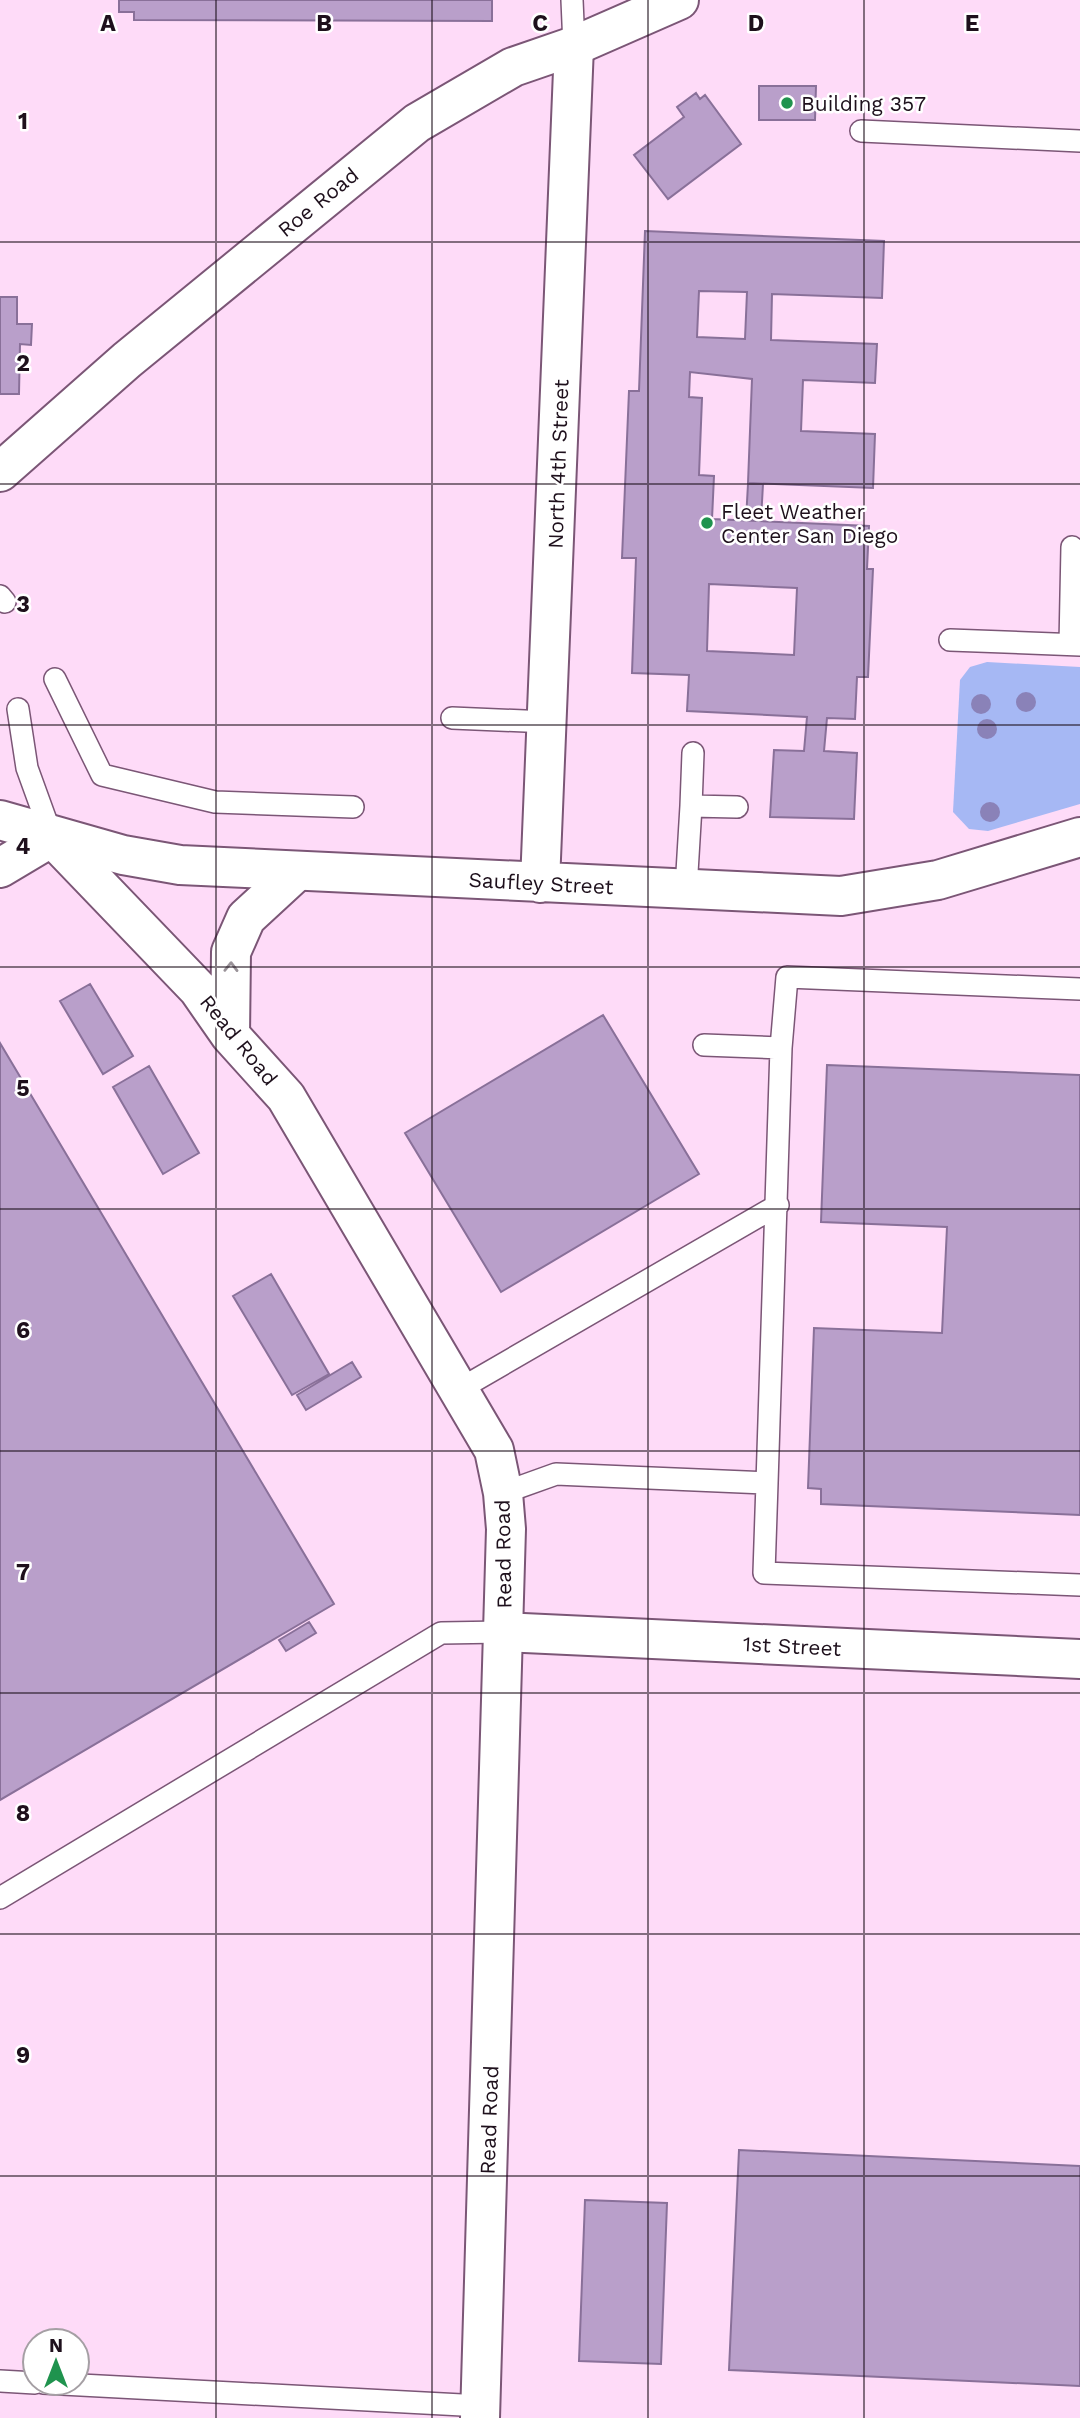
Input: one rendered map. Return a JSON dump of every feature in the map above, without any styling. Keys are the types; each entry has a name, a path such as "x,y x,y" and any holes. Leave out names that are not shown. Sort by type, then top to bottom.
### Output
{"street":[{"name":"Roe Road","path":"0,472 127,359 417,123 513,67 574,46 679,0"},
{"name":"North 4th Street","path":"540,883 574,46"},
{"name":"Saufley Street","path":"0,820 52,837 123,855 180,865 841,896 938,880 1080,837"},
{"path":"0,868 52,837"},
{"name":"Read Road","path":"52,837 198,989 230,1035 286,1097 494,1450 503,1493 503,1632 480,2412"},
{"path":"230,1035 231,952 246,918 297,871"},
{"name":"1st Street","path":"503,1632 1080,1660"}],"lane":[{"path":"572,0 574,46"},
{"path":"861,131 1080,141"},
{"path":"950,640 1075,644 1072,547"},
{"path":"55,679 102,775 215,802 353,807"},
{"path":"18,709 27,768 52,837"},
{"path":"452,718 548,722"},
{"path":"686,889 692,753"},
{"path":"691,806 737,807"},
{"path":"1080,989 787,977 781,1048 764,1573 1080,1585"},
{"path":"704,1045 781,1048"},
{"path":"460,1389 778,1205"},
{"path":"503,1493 556,1474 768,1483"},
{"path":"0,1898 441,1633 503,1632"},
{"path":"0,2381 21,2382"},
{"path":"91,2386 480,2412"}],"shaded area":[{"path":"987,662 1080,667 1080,804 988,831 969,829 953,812 960,680 970,667"}],"building":[{"path":"119,0 492,0 492,21 134,20 134,12 119,12"},
{"name":"Building 357","path":"759,86 816,86 815,120 759,120"},
{"path":"696,93 700,99 705,95 741,144 668,199 634,155 684,117 677,107"},
{"name":"Fleet Weather Center San Diego","path":"645,231 884,241 882,298 772,294 771,340 877,344 875,383 803,380 801,431 875,434 873,488 748,483 752,379 690,372 689,397 702,398 699,475 714,476 712,519 869,526 867,569 873,569 868,677 857,677 855,719 827,718 824,751 857,753 854,819 770,817 774,750 804,751 807,717 687,711 689,675 632,673 636,558 622,558 629,391 639,391","holes":["699,291 747,292 745,339 697,337","709,584 797,588 794,655 707,651"]},
{"path":"0,297 17,297 17,324 32,324 31,345 20,344 19,394 0,394"},
{"name":"Fleet Weather Center San Diego","path":"748,484 763,484 761,520 746,520"},
{"path":"90,984 133,1056 103,1074 60,1001"},
{"path":"603,1015 699,1174 501,1292 405,1133"},
{"path":"0,1043 334,1604 0,1800"},
{"path":"827,1065 1080,1075 1080,1515 821,1504 821,1489 808,1488 814,1328 942,1333 947,1227 821,1222"},
{"path":"149,1066 199,1153 163,1174 113,1087"},
{"path":"271,1274 329,1374 292,1395 233,1296"},
{"path":"352,1362 361,1377 306,1410 297,1395"},
{"path":"309,1622 316,1633 286,1651 279,1640"},
{"path":"739,2150 1080,2166 1080,2386 729,2370"},
{"path":"585,2200 667,2203 661,2364 579,2361"}],"place":[{"name":"Building 357","path":"787,103"},
{"name":"Fleet Weather Center San Diego","path":"707,523"}]}
